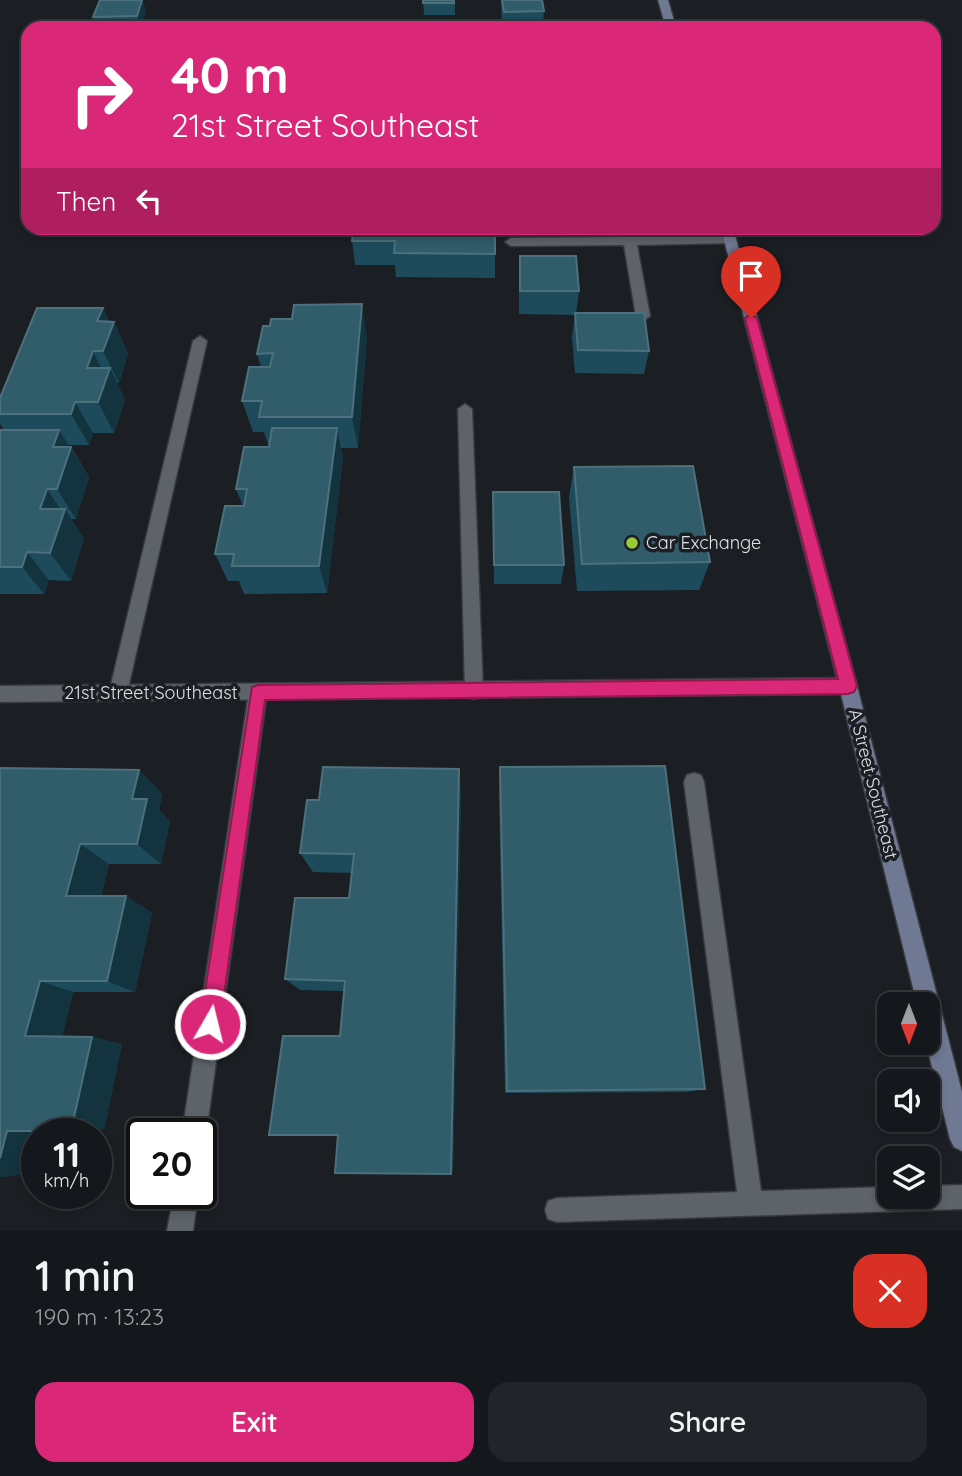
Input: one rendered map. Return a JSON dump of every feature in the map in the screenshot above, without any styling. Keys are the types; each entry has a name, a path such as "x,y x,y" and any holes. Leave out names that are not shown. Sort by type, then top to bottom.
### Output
{"main road":[{"path":"663,0 669,21"},
{"name":"A Street Southeast","path":"728,235 848,686 962,1139"}],"street":[{"path":"511,242 631,241 714,235"},
{"path":"631,241 643,316"},
{"path":"118,693 200,341"},
{"path":"465,409 474,691"},
{"name":"21st Street Southeast","path":"0,694 848,686"},
{"path":"196,1118 258,692"},
{"path":"694,782 751,1205"},
{"path":"557,1210 962,1197"},
{"path":"180,1231 184,1209"}],"building":[{"path":"100,0 142,0 137,16 93,17"},
{"path":"423,0 454,0 454,3 423,3"},
{"path":"502,0 542,0 544,11 504,12"},
{"path":"353,235 495,235 495,254 394,253 395,241 352,241"},
{"path":"520,256 576,256 579,291 520,291"},
{"path":"362,304 352,417 259,417 262,401 242,401 249,367 270,367 273,353 257,354 263,326 270,326 271,319 292,319 294,305"},
{"path":"37,308 103,308 97,321 114,322 103,351 93,351 87,368 110,368 98,402 75,402 71,414 0,414 0,398"},
{"path":"575,313 644,313 649,351 578,350"},
{"path":"272,428 337,428 319,566 232,566 234,554 215,554 225,506 244,506 247,489 236,489 244,447 269,447"},
{"path":"0,430 59,430 53,447 71,447 57,489 47,489 40,509 65,509 50,553 27,552 22,567 0,567"},
{"name":"Car Exchange","path":"693,466 710,562 582,564 574,467"},
{"path":"493,492 559,492 564,565 494,565"},
{"path":"665,766 705,1089 507,1091 500,767"},
{"path":"323,767 459,769 451,1174 335,1173 338,1135 269,1135 283,1036 340,1036 345,981 285,979 295,898 349,898 354,854 300,853 307,800 319,800"},
{"path":"0,768 139,770 132,799 147,799 137,844 80,844 66,896 126,896 107,981 40,981 25,1036 92,1037 74,1118 21,1118 21,1131 7,1131 0,1158"}],"place":[{"name":"Car Exchange","path":"632,543"}],"route":[{"path":"210,1024 258,692 848,686 751,318"}]}
